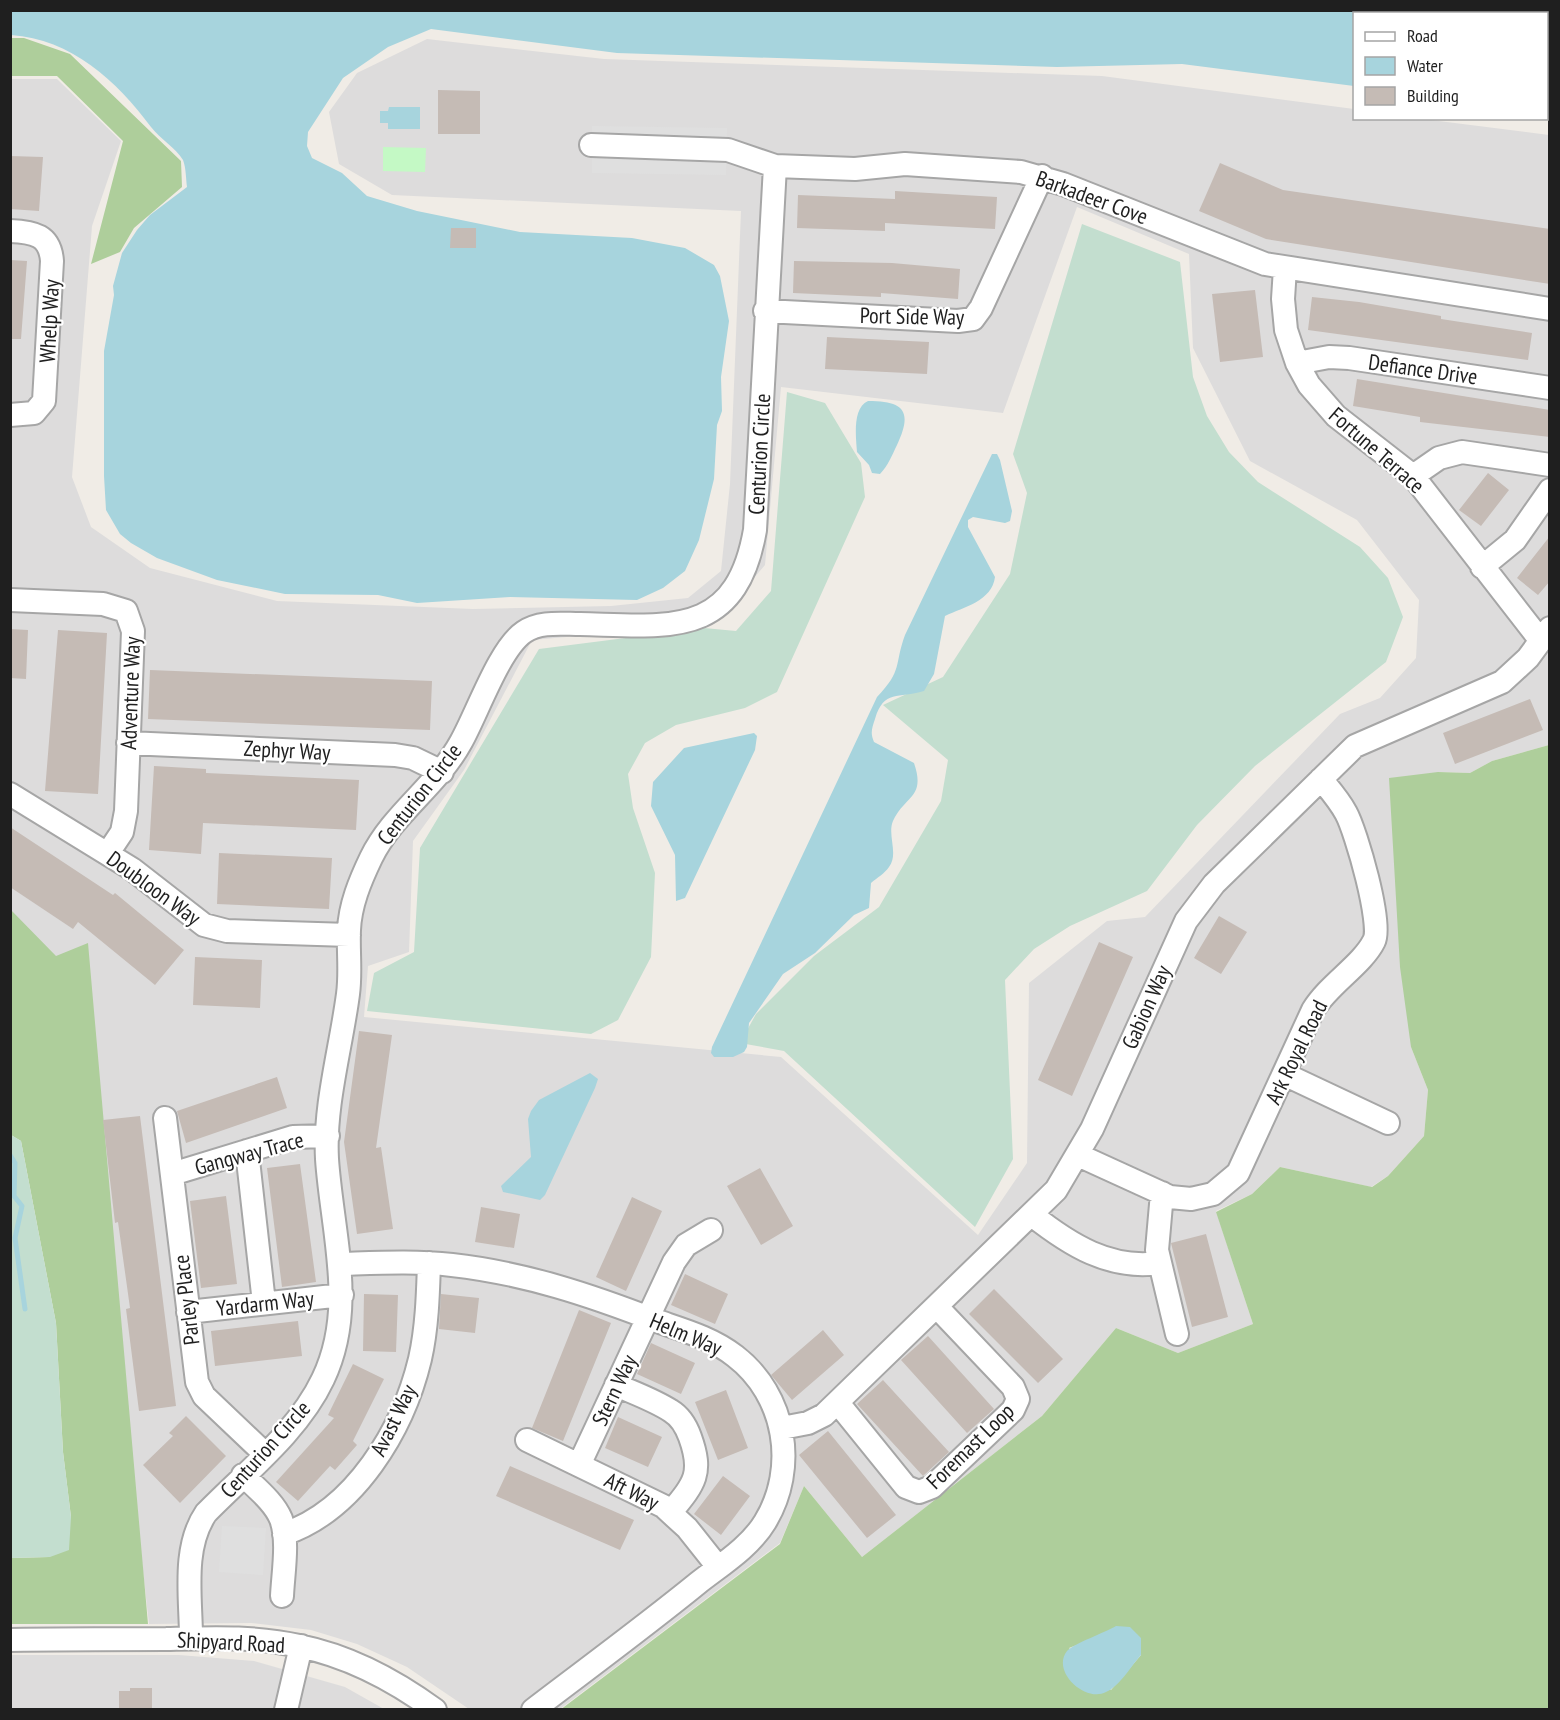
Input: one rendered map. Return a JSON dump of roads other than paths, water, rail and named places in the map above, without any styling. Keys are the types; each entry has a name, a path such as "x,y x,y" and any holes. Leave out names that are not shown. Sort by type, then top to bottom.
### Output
{"street":[{"name":"Barkadeer Cove","path":"591,145 728,150 775,166 855,169 905,164 999,169 1042,176 1249,258 1285,268 1550,309"},
{"name":"Centurion Circle","path":"191,1638 193,1538 206,1513 265,1454 304,1410 323,1379 337,1336 342,1295 329,1174 328,1136 349,990 349,935 353,902 373,854 400,814 442,772 461,743 504,657 524,631 545,624 657,626 691,621 710,612 735,588 751,554 755,530 765,311 775,166"},
{"name":"Port Side Way","path":"765,311 958,321 973,319 981,308 1042,176"},
{"name":"Whelp Way","path":"10,231 34,234 43,238 49,244 52,261 44,401 34,413 10,415"},
{"name":"Fortune Terrace","path":"1285,268 1284,315 1297,363 1309,385 1336,416 1413,476 1482,567 1545,634"},
{"name":"Defiance Drive","path":"1297,363 1329,357 1349,358 1550,388"},
{"path":"1413,476 1450,453 1462,452 1550,465"},
{"path":"1482,567 1515,540 1550,490"},
{"name":"Adventure Way","path":"10,600 103,604 126,611 133,630 124,822 122,832 108,853"},
{"name":"Gabion Way","path":"782,1428 808,1423 824,1415 1056,1190 1078,1155 1186,921 1214,884 1355,746 1502,681 1516,671 1545,634"},
{"name":"Zephyr Way","path":"128,742 395,754 413,758 442,772"},
{"name":"Ark Royal Road","path":"1078,1155 1180,1199 1213,1194 1232,1181 1238,1173 1321,997 1369,949 1378,933 1376,913 1353,831 1346,813 1321,779"},
{"name":"Doubloon Way","path":"10,794 108,853 132,869 194,919 214,929 349,935"},
{"path":"1284,1074 1388,1123"},
{"name":"Parley Place","path":"165,1118 195,1373 200,1389 265,1454"},
{"name":"Gangway Trace","path":"171,1174 293,1137 328,1136"},
{"path":"247,1151 264,1303"},
{"path":"1162,1193 1157,1234 1159,1263 1177,1334"},
{"path":"1032,1215 1068,1241 1116,1263 1142,1265 1159,1263"},
{"name":"Stern Way","path":"579,1465 680,1252 686,1245 711,1230"},
{"name":"Helm Way","path":"339,1264 429,1263 544,1281 707,1340 737,1357 766,1390 782,1428 784,1465 775,1503 764,1523 750,1540 718,1567 533,1710"},
{"name":"Avast Way","path":"284,1534 320,1518 367,1470 393,1430 420,1360 427,1314 429,1263"},
{"name":"Yardarm Way","path":"188,1312 342,1295"},
{"name":"Foremast Loop","path":"837,1403 906,1487 919,1492 932,1487 1013,1410 1018,1399 1013,1387 937,1307"},
{"path":"616,1385 672,1411 687,1428 697,1458 698,1469 686,1495 671,1512"},
{"name":"Aft Way","path":"527,1440 671,1512 718,1567"},
{"path":"243,1475 274,1508 281,1520 284,1534 282,1596"},
{"name":"Shipyard Road","path":"10,1640 249,1639 301,1646 384,1676 435,1710"},
{"path":"286,1710 301,1646"}],"water":[{"path":"10,11 1549,11 1549,113 1548,12 1353,12 1353,86 1182,64 1057,67 617,53 431,29 388,47 343,78 308,132 307,146 312,158 342,173 367,196 417,211 520,232 632,238 685,248 714,265 720,276 729,321 721,377 722,411 717,425 714,479 699,540 685,571 663,588 637,600 510,597 417,603 378,595 285,594 217,580 157,558 120,534 106,510 104,476 104,351 114,295 113,286 122,253 137,230 150,215 187,187 185,166 180,156 138,110 91,65 53,45 33,38 11,35"},
{"path":"389,107 420,107 420,129 388,129 388,123 380,123 380,111 388,111"},
{"path":"868,401 890,403 902,410 904,416 902,433 888,464 880,474 872,473 869,465 857,452 857,417 859,410"},
{"path":"992,454 997,454 1000,460 1012,511 1010,521 1005,523 973,517 968,520 968,527 995,577 993,585 983,598 945,616 934,674 924,691 888,699 879,710 872,728 874,742 914,763 917,774 916,790 893,821 892,862 871,883 869,908 854,915 815,953 783,974 749,1023 747,1047 744,1052 733,1057 714,1057 711,1053 712,1047 877,697 891,680 897,667 905,635"},
{"path":"754,733 757,736 755,750 685,898 676,901 675,855 651,806 653,782 684,748"},
{"path":"590,1073 598,1079 595,1088 545,1195 540,1200 503,1192 501,1186 531,1157 528,1119 539,1100"},
{"path":"1116,1626 1130,1627 1141,1638 1141,1655 1121,1681 1106,1692 1089,1693 1080,1689 1067,1676 1063,1667 1063,1659 1067,1651"}],"waterway":[{"path":"10,1155 15,1163 14,1196 22,1206 15,1238 25,1309"}]}
